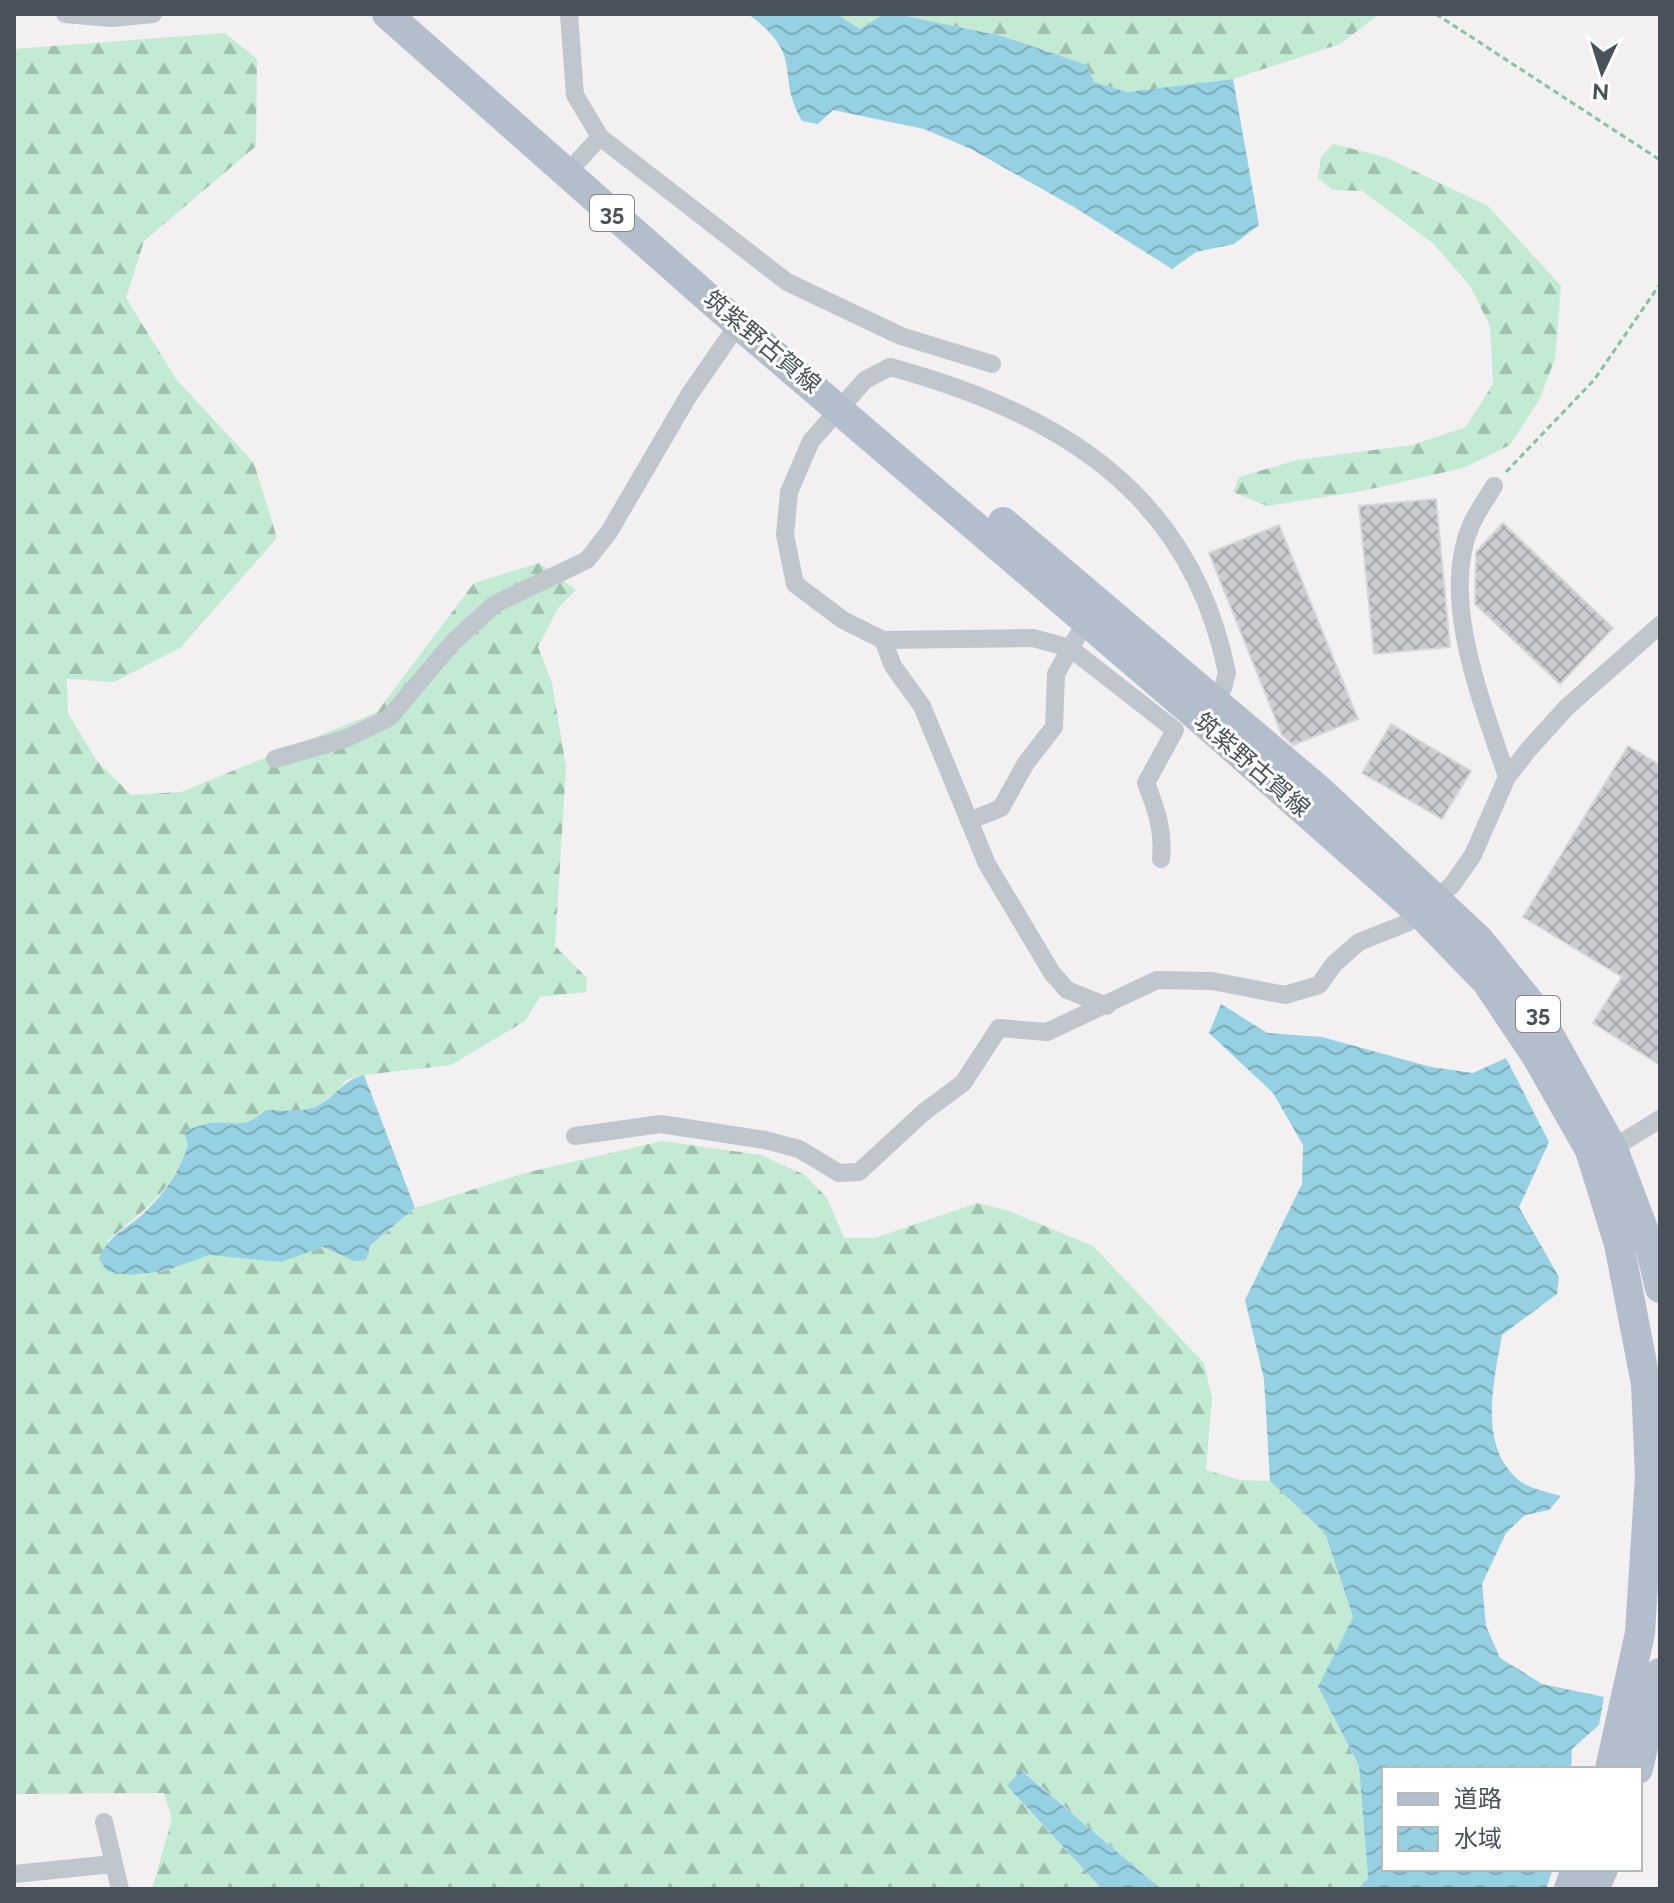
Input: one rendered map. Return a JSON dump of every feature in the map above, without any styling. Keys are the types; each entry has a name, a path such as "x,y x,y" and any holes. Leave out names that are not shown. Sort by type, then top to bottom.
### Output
{"main road":[{"name":"筑紫野古賀線","path":"387,14 573,166 1206,708 1428,906 1479,940 1534,1008 1651,1250 1660,1288"},
{"name":"筑紫野古賀線","path":"413,14 739,323 847,401 1086,621 1206,708"},
{"name":"筑紫野古賀線","path":"1603,1154 1646,1384 1650,1466 1640,1633 1610,1767"},
{"path":"1638,1767 1660,1673"}],"street":[{"path":"65,14 112,18 153,14"},
{"path":"569,14 575,95 600,137 787,282 901,336 992,364"},
{"path":"573,166 600,137"},
{"path":"275,759 345,739 389,718 453,642 495,604 587,560 609,532 689,395 739,323"},
{"path":"1161,859 1163,842 1158,813 1146,783 1175,730 1070,648 1033,638 883,640 843,620 795,584 785,535 789,492 811,441 865,380 890,367 964,391 1046,426 1094,455 1140,497 1200,582 1227,673 1223,688 1206,708"},
{"path":"1494,486 1471,524 1464,552 1461,617 1475,678 1507,777"},
{"path":"969,821 1001,808 1026,763 1054,727 1056,674 1086,621"},
{"path":"575,1136 661,1124 765,1140 799,1149 839,1173 859,1172 924,1112 963,1083 999,1028 1047,1032 1157,980 1212,981 1285,995 1319,985 1334,964 1359,942 1407,923 1452,885 1473,855 1507,777 1567,707 1660,625"},
{"path":"883,640 893,666 922,706 987,864 1052,973 1067,990 1107,1006"},
{"path":"1603,1154 1660,1119"},
{"path":"104,1822 120,1889"},
{"path":"14,1874 113,1864"}],"path":[{"path":"1436,14 1660,160"},
{"path":"1494,486 1594,380 1660,284"}],"green space":[{"path":"837,14 884,14 860,29"},
{"path":"896,14 1379,14 1340,44 1233,79 1127,92 1094,82 1029,46 1002,36"},
{"path":"225,33 257,59 256,146 144,241 126,298 176,379 254,463 277,538 180,648 114,682 67,679 68,713 96,760 131,795 181,792 377,712 474,583 539,563 576,590 558,608 538,647 552,683 566,767 555,946 587,978 586,992 540,997 525,1021 451,1065 364,1075 346,1080 336,1093 319,1105 301,1111 267,1110 245,1123 211,1123 185,1131 188,1145 173,1176 145,1209 107,1241 131,1275 165,1271 209,1254 281,1262 323,1247 354,1261 415,1208 525,1173 662,1141 761,1155 805,1175 827,1198 844,1238 875,1238 977,1203 1009,1211 1093,1246 1204,1363 1212,1398 1206,1470 1240,1480 1270,1481 1325,1533 1353,1617 1318,1688 1359,1766 1368,1878 1358,1889 1161,1889 1022,1770 1007,1787 1102,1889 152,1889 172,1819 164,1793 14,1794 14,49"},
{"path":"1333,144 1385,157 1488,206 1561,286 1555,359 1539,400 1510,445 1463,468 1362,491 1267,506 1233,492 1239,477 1297,460 1412,445 1466,427 1493,384 1490,326 1470,286 1433,243 1362,191 1333,190 1318,178 1321,157"}],"water":[{"path":"748,14 837,14 860,29 884,14 896,14 1002,36 1087,65 1094,82 1127,92 1233,79 1259,225 1234,244 1196,252 1172,269 1074,207 971,149 924,129 833,110 818,124 802,121 790,90 784,54 766,29"},
{"path":"1221,1004 1267,1033 1322,1037 1431,1067 1473,1073 1506,1058 1549,1142 1519,1207 1559,1277 1557,1294 1502,1335 1492,1412 1493,1432 1507,1467 1524,1484 1561,1496 1549,1510 1525,1515 1506,1533 1482,1584 1486,1626 1500,1658 1542,1684 1604,1697 1599,1725 1572,1749 1571,1767 1382,1767 1382,1871 1552,1871 1546,1889 1358,1889 1368,1878 1359,1766 1318,1687 1353,1617 1325,1533 1270,1481 1264,1379 1245,1300 1302,1184 1303,1145 1273,1093 1209,1033"},
{"path":"364,1075 415,1208 370,1246 366,1260 354,1261 323,1247 281,1262 209,1255 165,1271 130,1275 107,1271 99,1259 103,1250 164,1191 188,1145 184,1131 210,1123 244,1123 266,1110 311,1108 324,1102 349,1081"},
{"path":"1021,1770 1161,1889 1102,1889 1007,1786"}],"building":[{"path":"1436,499 1450,647 1374,654 1359,506"},
{"path":"1503,523 1613,628 1560,684 1475,604 1476,552"},
{"path":"1279,525 1358,719 1293,745 1282,735 1209,553"},
{"path":"1391,724 1471,771 1442,819 1362,773"},
{"path":"1628,746 1660,765 1660,1065 1593,1023 1622,977 1523,917"}]}
